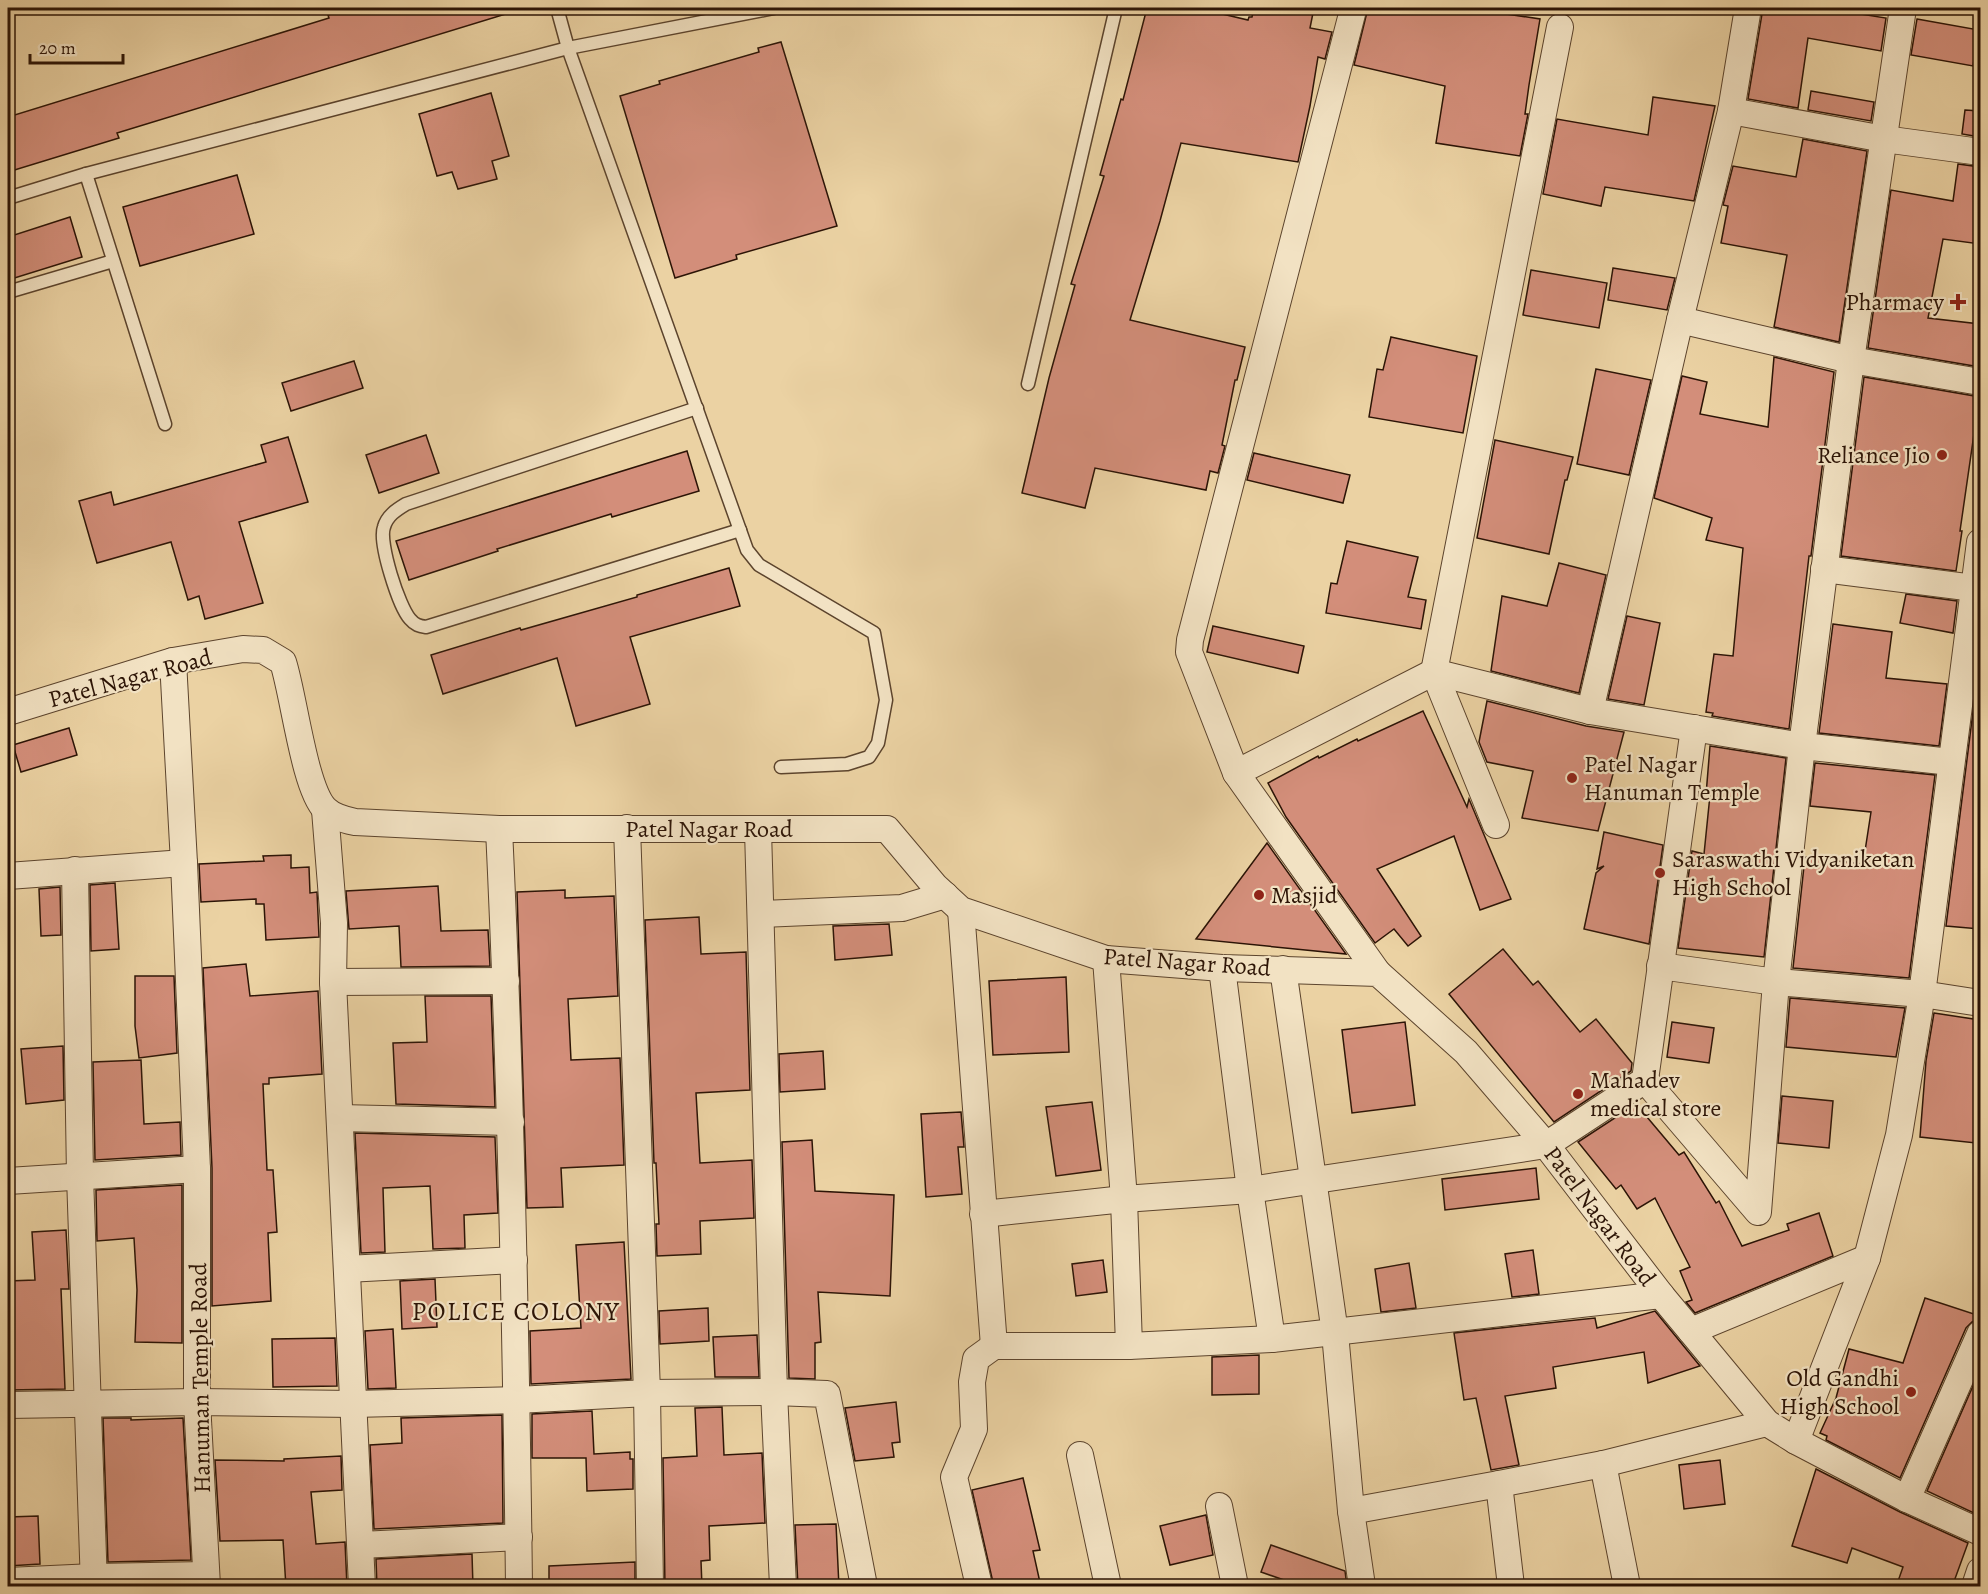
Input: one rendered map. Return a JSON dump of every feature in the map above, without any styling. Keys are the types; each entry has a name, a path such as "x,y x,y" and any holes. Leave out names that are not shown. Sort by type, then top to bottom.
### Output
{"street":[{"path":"1590,711 1680,320 1731,111 1748,8"},
{"path":"1694,728 1645,1080 1758,1212 1776,982 1802,746 1851,360 1903,8"},
{"path":"1353,10 1190,640 1189,652 1236,772 1378,973"},
{"path":"1496,825 1434,672 1560,27"},
{"path":"1731,111 1884,139 1980,152"},
{"path":"1680,320 1851,360 1980,382"},
{"path":"1796,1441 1867,1258 1899,1135 1922,994 1951,762 1972,671 1974,588 1980,542"},
{"path":"1824,569 1974,588"},
{"name":"Patel Nagar Road","path":"8,712 172,661 243,650 263,650 283,662 290,683 309,777 326,810 341,818 355,822 499,829 886,829 935,886 953,902 1106,959 1222,968 1378,973 1466,1052 1546,1144 1660,1295 1767,1423 1796,1441 1907,1499 1980,1532"},
{"name":"Hanuman Temple Road","path":"172,661 184,863 197,1169 197,1402 206,1581"},
{"path":"1236,772 1434,672 1590,711 1802,746 1951,762"},
{"path":"326,810 334,923 333,982 362,1587"},
{"path":"627,828 647,1392 650,1587"},
{"path":"499,829 511,1122 518,1400 519,1587"},
{"path":"759,830 774,1392 783,1587"},
{"path":"8,876 184,863"},
{"path":"75,870 80,1176 94,1582"},
{"path":"761,914 902,908 953,902 994,1346"},
{"path":"1106,959 1124,1199 1129,1346"},
{"path":"1660,966 1776,982 1922,994 1980,1004"},
{"path":"1222,968 1250,1190 1272,1339"},
{"path":"1283,969 1335,1333 1351,1511 1362,1587"},
{"path":"333,982 507,981"},
{"path":"983,1214 1124,1199 1250,1190 1546,1144 1645,1080"},
{"path":"340,1118 511,1122"},
{"path":"8,1181 197,1169"},
{"path":"1691,1331 1867,1258"},
{"path":"347,1269 514,1260"},
{"path":"979,1587 954,1478 974,1429 972,1382 976,1359 994,1346 1129,1346 1272,1339 1660,1295"},
{"path":"1907,1499 1980,1334"},
{"path":"8,1405 197,1402 353,1404 518,1400 647,1392 827,1394 864,1587"},
{"path":"1351,1511 1603,1464 1767,1423"},
{"path":"1080,1455 1108,1587"},
{"path":"1603,1464 1627,1587"},
{"path":"1499,1484 1511,1587"},
{"path":"1219,1506 1235,1587"},
{"path":"361,1545 519,1537"},
{"path":"1975,1587 1980,1571"},
{"path":"8,1581 206,1581"}],"lane":[{"path":"557,8 568,48 747,550 759,565 874,633 886,700 878,742 869,757 847,764 781,767"},
{"path":"8,198 86,174 568,48 774,8"},
{"path":"1028,384 1116,8"},
{"path":"86,174 165,424"},
{"path":"8,292 113,261"},
{"path":"697,408 406,504 393,512 384,526 382,537 393,580 409,618 418,626 426,627 740,530"}],"building":[{"path":"352,8 508,8 509,13 117,133 119,138 8,172 8,117 329,18 328,15"},
{"path":"1147,8 1197,8 1248,20 1252,17 1254,8 1314,8 1310,28 1332,32 1325,59 1318,57 1298,162 1181,143 1130,320 1245,347 1237,380 1235,380 1222,445 1225,446 1218,473 1210,471 1206,490 1095,468 1085,508 1022,493 1049,378 1075,285 1071,284 1104,176 1100,175 1121,99 1123,100"},
{"path":"1368,8 1467,8 1540,19 1525,114 1528,114 1520,156 1436,143 1445,86 1354,65"},
{"path":"1763,8 1823,8 1886,18 1881,51 1808,38 1798,108 1748,99"},
{"path":"1917,19 1979,30 1973,66 1911,55"},
{"path":"781,42 837,226 736,255 737,259 675,278 620,96 660,84 659,81 759,52 758,48"},
{"path":"1811,91 1874,102 1871,121 1808,110"},
{"path":"491,93 509,156 492,161 497,179 458,189 452,172 437,176 419,114"},
{"path":"1653,97 1715,106 1694,201 1605,187 1601,206 1543,194 1557,119 1648,135"},
{"path":"1965,110 1980,111 1980,137 1962,134"},
{"path":"1803,139 1867,151 1839,342 1774,327 1787,255 1721,243 1728,206 1723,205 1733,166 1796,177"},
{"path":"1958,164 1980,167 1980,244 1943,239 1928,318 1980,324 1980,367 1868,348 1891,190 1953,201"},
{"path":"237,175 254,234 140,266 123,207"},
{"path":"70,217 82,257 8,280 8,237"},
{"path":"1613,268 1675,278 1667,310 1608,300"},
{"path":"1531,270 1607,283 1599,328 1523,315"},
{"path":"1391,337 1477,356 1463,433 1369,417 1377,369 1383,370"},
{"path":"1774,357 1834,372 1789,729 1712,716 1713,713 1706,712 1714,654 1733,656 1743,548 1706,540 1712,518 1654,498 1682,376 1707,382 1700,414 1768,427"},
{"path":"354,361 363,388 291,411 282,383"},
{"path":"1596,369 1651,380 1629,475 1577,464"},
{"path":"1864,377 1980,397 1956,571 1841,556"},
{"path":"426,435 439,473 379,493 366,455"},
{"path":"288,437 308,502 239,522 263,603 205,619 199,596 188,600 171,542 97,563 79,501 111,492 114,505 266,462 261,445"},
{"path":"1495,440 1573,457 1567,480 1565,480 1549,554 1477,538"},
{"path":"687,451 699,491 612,517 611,514 497,549 498,551 409,580 396,541"},
{"path":"1254,453 1350,475 1343,503 1247,480"},
{"path":"1347,541 1418,557 1408,597 1426,600 1421,629 1326,613 1331,583 1337,584"},
{"path":"1559,563 1606,575 1579,693 1491,671 1502,596 1547,606"},
{"path":"729,568 740,606 630,637 650,704 576,726 557,658 443,694 431,655 520,628 521,630 637,597 637,595"},
{"path":"1906,594 1957,601 1953,633 1900,623"},
{"path":"1627,616 1660,623 1644,705 1608,699"},
{"path":"1833,624 1892,632 1886,678 1947,684 1939,746 1819,733"},
{"path":"1213,626 1304,646 1298,673 1207,652"},
{"path":"1976,688 1980,688 1980,929 1946,926"},
{"name":"Patel Nagar Hanuman Temple","path":"1487,701 1586,726 1624,732 1598,831 1522,818 1533,771 1487,762 1479,742"},
{"path":"1423,711 1467,807 1469,799 1511,899 1480,910 1454,836 1377,869 1421,936 1408,946 1394,929 1375,943 1286,817 1268,783 1318,756 1319,758"},
{"path":"69,728 77,755 21,772 13,745"},
{"path":"1710,746 1786,758 1764,957 1678,948 1692,851 1704,854 1710,795 1706,795"},
{"path":"1815,763 1935,775 1909,978 1793,968 1805,857 1863,864 1871,812 1810,806"},
{"path":"1604,832 1663,845 1649,944 1584,929 1596,873 1604,866 1597,869"},
{"name":"Masjid","path":"1267,843 1346,954 1196,939"},
{"path":"291,855 291,868 309,867 310,893 317,892 319,937 266,940 264,904 256,904 256,899 201,902 199,864 264,861 263,856"},
{"path":"115,883 119,949 91,951 90,885"},
{"path":"438,886 441,931 488,930 490,966 401,967 399,926 349,929 346,891"},
{"path":"60,887 61,935 41,936 39,889"},
{"path":"565,890 565,898 614,896 618,996 568,999 571,1060 620,1058 624,1165 561,1168 563,1207 527,1208 517,892"},
{"path":"699,917 701,954 746,952 750,1090 696,1093 700,1163 752,1160 754,1218 700,1221 701,1254 657,1256 656,1224 659,1224 656,1163 654,1163 645,920"},
{"path":"889,924 892,955 835,960 833,926"},
{"path":"1503,949 1533,985 1538,981 1580,1032 1596,1019 1632,1063 1631,1071 1554,1122 1449,994"},
{"path":"246,964 250,996 318,991 322,1074 269,1078 269,1084 263,1084 267,1170 273,1170 277,1232 268,1233 271,1301 212,1306 212,1168 203,968"},
{"path":"135,976 174,976 177,1053 139,1058 135,1026"},
{"path":"1066,977 1069,1052 993,1055 989,981"},
{"path":"425,996 491,996 495,1107 396,1104 393,1043 427,1042"},
{"path":"1790,998 1905,1008 1896,1057 1786,1047"},
{"path":"1934,1013 1980,1020 1980,1097 1976,1143 1920,1137 1926,1061"},
{"path":"1405,1022 1415,1105 1352,1113 1342,1030"},
{"path":"1672,1022 1714,1028 1709,1063 1667,1057"},
{"path":"63,1046 64,1100 26,1104 21,1049"},
{"path":"823,1051 825,1089 780,1092 779,1054"},
{"path":"141,1060 144,1124 180,1122 181,1155 95,1160 93,1062"},
{"path":"1782,1096 1833,1101 1829,1148 1778,1143"},
{"path":"1092,1102 1101,1170 1056,1176 1046,1107"},
{"path":"1636,1104 1679,1155 1684,1152 1716,1203 1719,1201 1742,1246 1789,1230 1787,1224 1819,1213 1833,1256 1695,1313 1686,1302 1692,1300 1680,1271 1690,1267 1655,1198 1637,1209 1621,1185 1616,1189 1578,1142"},
{"path":"961,1112 964,1147 958,1147 962,1194 926,1197 921,1114"},
{"path":"355,1133 495,1137 498,1213 464,1215 465,1248 433,1249 430,1186 383,1188 385,1252 361,1253"},
{"path":"812,1140 815,1191 894,1195 890,1296 818,1292 821,1342 815,1343 815,1379 789,1378 782,1142"},
{"path":"1536,1168 1539,1199 1445,1210 1442,1179"},
{"path":"182,1185 182,1343 135,1342 137,1290 134,1238 97,1241 96,1190"},
{"path":"66,1230 69,1289 61,1289 65,1389 8,1390 8,1281 35,1280 32,1232"},
{"path":"624,1242 631,1379 531,1384 530,1331 581,1328 576,1245"},
{"path":"1533,1250 1539,1294 1512,1297 1505,1254"},
{"path":"1103,1260 1107,1292 1076,1296 1072,1264"},
{"path":"1409,1263 1416,1308 1381,1312 1375,1269"},
{"path":"435,1279 437,1327 402,1329 400,1281"},
{"path":"1925,1298 1980,1316 1980,1319 1972,1322 1966,1328 1900,1478 1826,1440 1827,1436 1820,1433 1836,1398 1849,1349 1903,1363"},
{"path":"708,1308 709,1341 660,1344 659,1311"},
{"path":"1655,1311 1700,1366 1648,1383 1644,1352 1553,1367 1556,1388 1505,1396 1519,1465 1491,1470 1476,1398 1464,1400 1454,1333 1595,1318 1597,1328"},
{"path":"393,1329 396,1388 368,1389 365,1331"},
{"path":"757,1335 759,1377 715,1377 713,1337"},
{"path":"335,1338 337,1386 273,1387 272,1339"},
{"path":"1259,1355 1259,1394 1212,1395 1212,1357"},
{"path":"1980,1370 1980,1507 1978,1515 1927,1491"},
{"path":"896,1402 900,1442 892,1443 894,1457 855,1461 845,1408"},
{"path":"722,1407 724,1455 762,1453 765,1523 709,1526 710,1560 701,1561 702,1587 665,1587 663,1458 697,1456 695,1408"},
{"path":"592,1411 594,1454 630,1452 630,1459 633,1459 633,1489 587,1491 586,1458 532,1458 532,1414"},
{"path":"502,1415 503,1523 374,1529 370,1445 402,1443 401,1418"},
{"path":"103,1418 131,1418 131,1420 183,1418 191,1560 108,1562"},
{"path":"341,1456 342,1490 311,1492 316,1544 345,1542 347,1587 286,1587 283,1540 220,1541 215,1460 284,1461 284,1459"},
{"path":"1720,1460 1725,1504 1684,1509 1679,1465"},
{"path":"1816,1469 1900,1512 1968,1543 1952,1587 1896,1587 1903,1567 1852,1548 1847,1563 1792,1546"},
{"path":"1023,1478 1040,1550 1033,1551 1041,1587 994,1587 972,1490"},
{"path":"1206,1515 1213,1555 1170,1565 1160,1526"},
{"path":"38,1516 40,1564 8,1566 8,1517"},
{"path":"836,1524 839,1587 798,1587 795,1525"},
{"path":"1271,1545 1345,1571 1347,1587 1304,1587 1261,1572"},
{"path":"472,1554 473,1587 377,1587 376,1559"},
{"path":"635,1562 635,1587 549,1587 549,1566"}],"place":[{"name":"Pharmacy","path":"1958,302"},
{"name":"Reliance Jio","path":"1942,455"},
{"name":"Patel Nagar Hanuman Temple","path":"1572,778"},
{"name":"Saraswathi Vidyaniketan High School","path":"1660,873"},
{"name":"Masjid","path":"1259,895"},
{"name":"Mahadev medical store","path":"1578,1094"},
{"name":"Old Gandhi High School","path":"1911,1392"}],"district":[{"name":"POLICE COLONY","path":"516,1311"}]}
